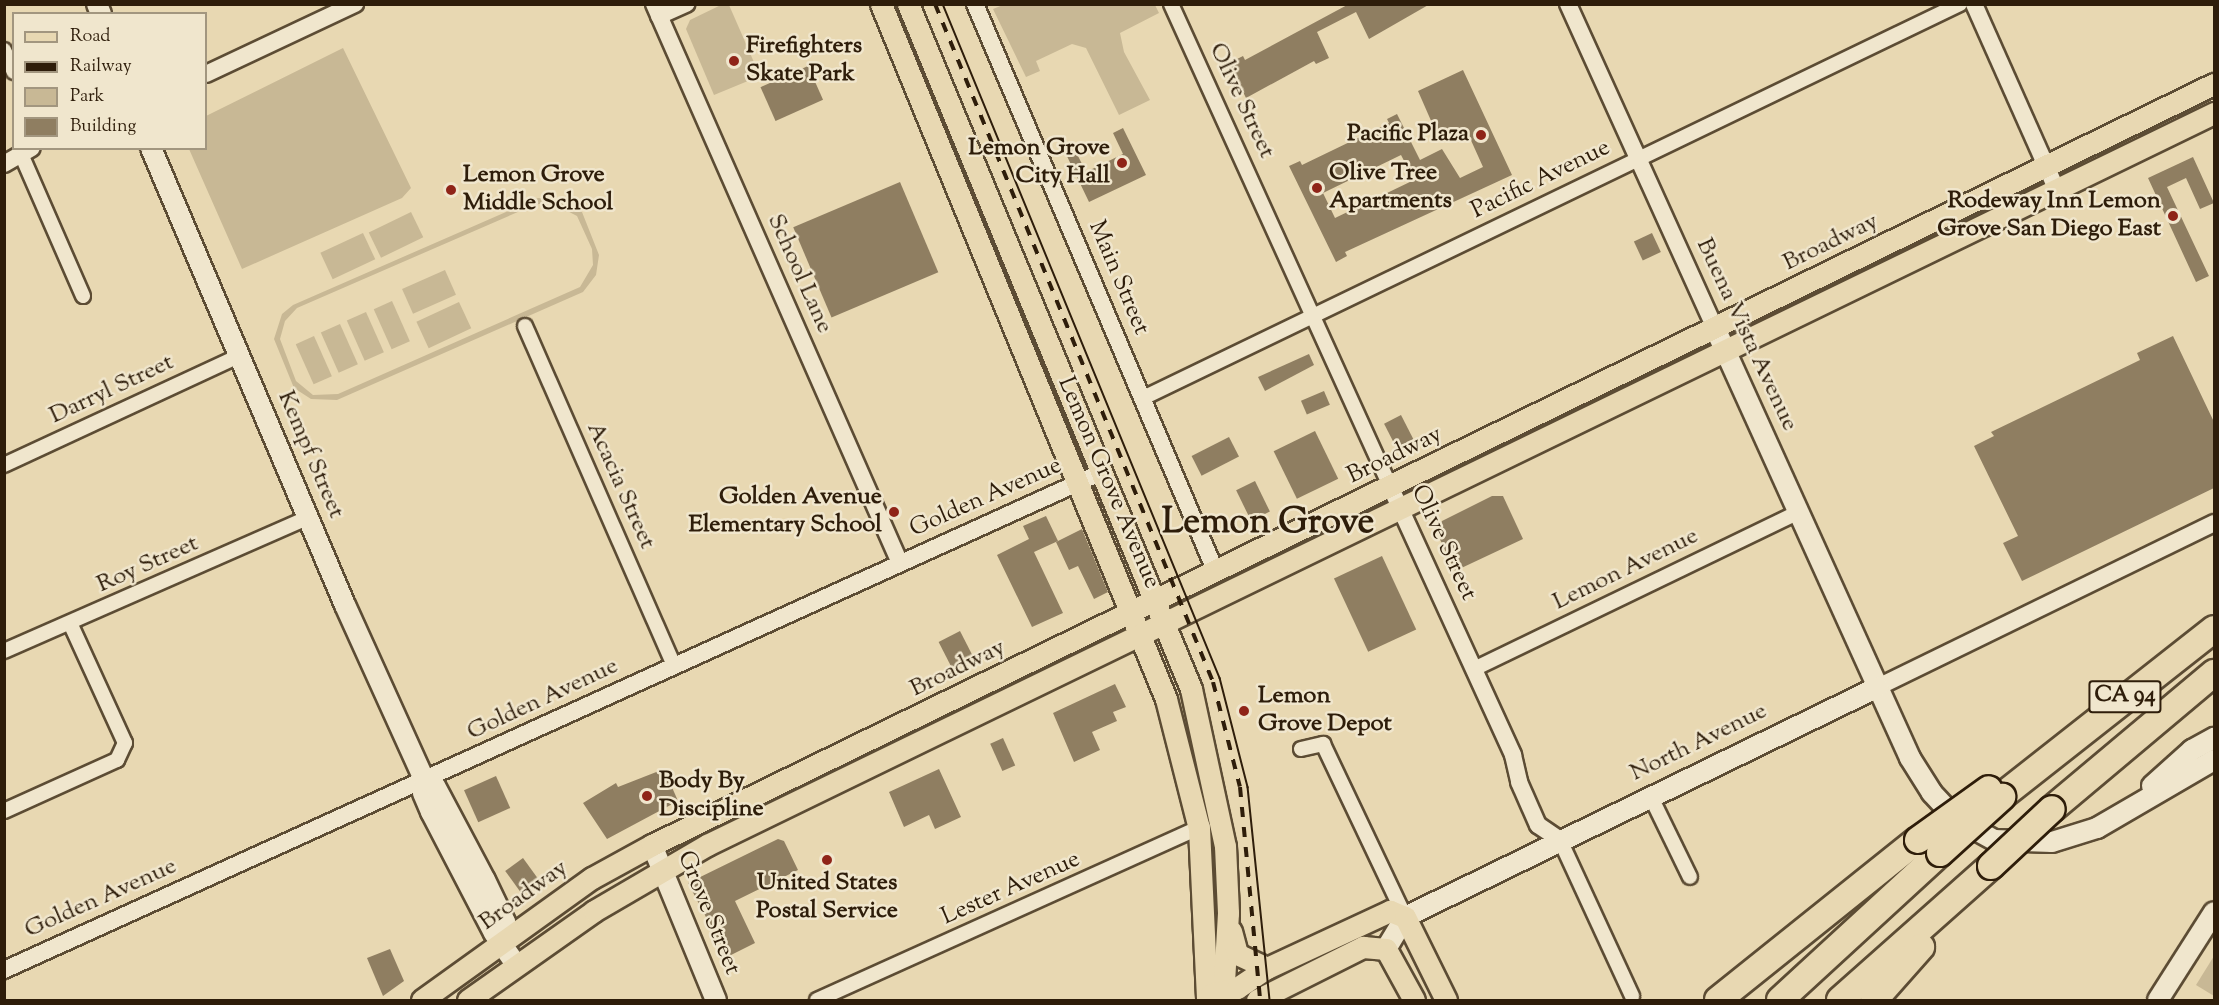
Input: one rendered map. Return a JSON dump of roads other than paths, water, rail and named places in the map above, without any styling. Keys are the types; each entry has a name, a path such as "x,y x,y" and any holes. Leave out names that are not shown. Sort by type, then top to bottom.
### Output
{"highway":[{"name":"CA 94","path":"1996,793 2036,768 2214,629"},
{"name":"CA 94","path":"1840,1000 1992,866 2052,809 2214,673"},
{"path":"1718,1000 1918,840 1996,793"},
{"path":"1780,1000 1940,853 1996,793"},
{"path":"1874,1000 1992,866"}],"main road":[{"name":"Lemon Grove Avenue","path":"881,4 1142,632 1176,732 1199,828 1215,997"},
{"name":"Lemon Grove Avenue","path":"908,4 1191,689 1222,817 1228,913 1215,997"},
{"name":"Broadway","path":"422,1000 592,878 652,845 2214,84"},
{"name":"Broadway","path":"468,1000 516,965 662,870 1163,621 2214,114"},
{"name":"Kempf Street","path":"152,150 238,356 425,780 423,793 447,846 516,965"},
{"name":"Buena Vista Avenue","path":"1715,328 1919,775 1942,806 1974,832 1994,840 2052,842 2114,819"},
{"name":"North Avenue","path":"1215,997 1258,977 1267,968 1370,918 1390,911 1405,917 1650,795 1878,687"},
{"path":"2114,819 2176,763 2214,738"},
{"path":"2114,819 2214,760"},
{"name":"Grove Street","path":"652,845 716,1000"},
{"path":"2158,1000 2214,912"},
{"path":"1228,913 1237,954 1267,968"},
{"path":"1386,949 1405,917"},
{"path":"1405,917 1446,1000"},
{"path":"1257,1000 1363,947 1386,949"},
{"path":"1386,949 1414,1000"}],"street":[{"path":"207,74 355,4"},
{"path":"656,10 686,4"},
{"name":"Main Street","path":"975,4 1215,570"},
{"name":"Olive Street","path":"1171,4 1474,669 1538,825 1560,840 1632,996"},
{"name":"Buena Vista Avenue","path":"1568,4 1715,328"},
{"name":"Pacific Avenue","path":"1143,399 1960,4"},
{"path":"1974,4 2057,190"},
{"name":"School Lane","path":"656,10 900,564"},
{"path":"4,50 12,68"},
{"path":"4,164 26,151 83,296"},
{"name":"Acacia Street","path":"525,326 674,665"},
{"name":"Darryl Street","path":"4,465 238,356"},
{"name":"Golden Avenue","path":"4,969 1102,472"},
{"name":"Lemon Avenue","path":"1474,669 1798,512"},
{"name":"Roy Street","path":"4,651 309,517"},
{"name":"North Avenue","path":"1878,687 2214,523"},
{"path":"4,811 117,760 125,743 70,623"},
{"path":"1301,749 1323,744 1405,917"},
{"path":"1650,795 1690,877"},
{"name":"Lester Avenue","path":"817,1000 1222,817"}],"tram line":[{"path":"943,4 1220,678 1248,787 1270,1000"}],"railway":[{"path":"935,4 1213,682 1240,787 1260,1000"}],"place":[{"name":"Firefighters Skate Park","path":"734,61"},
{"name":"Pacific Plaza","path":"1481,135"},
{"name":"Lemon Grove City Hall","path":"1122,163"},
{"name":"Olive Tree Apartments","path":"1317,188"},
{"name":"Lemon Grove Middle School","path":"451,190"},
{"name":"Rodeway Inn Lemon Grove San Diego East","path":"2173,216"},
{"name":"Golden Avenue Elementary School","path":"894,512"},
{"name":"Lemon Grove Depot","path":"1244,711"},
{"name":"Body By Discipline","path":"647,796"},
{"name":"United States Postal Service","path":"827,860"}],"district":[{"name":"Lemon Grove","path":"1268,524"}]}
